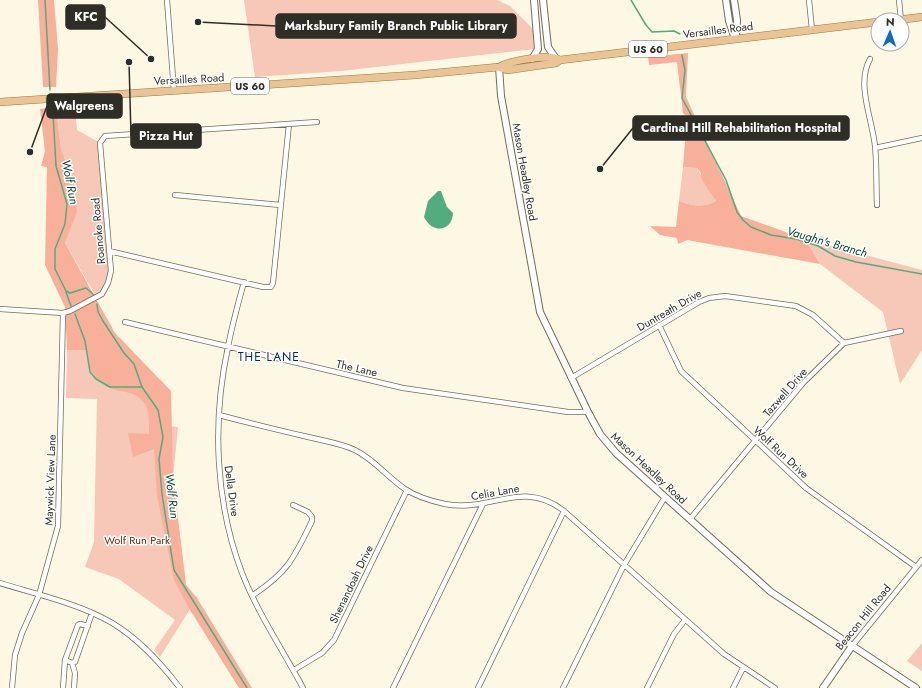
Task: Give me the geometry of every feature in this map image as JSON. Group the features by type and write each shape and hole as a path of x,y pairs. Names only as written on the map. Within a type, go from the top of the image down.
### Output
{"main road":[{"path":"532,59 538,49 534,0"},
{"path":"543,0 548,47 557,58"},
{"path":"726,0 728,21 736,39"},
{"path":"734,0 736,39"},
{"path":"910,19 922,17"},
{"name":"Versailles Road","path":"499,67 507,62 532,59 557,58 736,39 870,23"},
{"name":"Versailles Road","path":"0,102 414,75 499,67 507,70 556,63 557,58"},
{"name":"Mason Headley Road","path":"499,67 501,96 536,300 547,331 588,412 609,446 771,592 916,688"},
{"name":"Beacon Hill Road","path":"823,688 852,646"}],"street":[{"path":"167,0 174,90"},
{"path":"809,0 812,30"},
{"path":"899,0 900,12"},
{"path":"870,59 865,70 864,84 875,148 877,205"},
{"path":"109,251 263,287 272,286 289,124 317,122"},
{"name":"Roanoke Road","path":"0,309 63,313 86,304 102,294 106,288 111,271 100,143 103,137 289,124"},
{"path":"875,148 922,138"},
{"path":"175,195 280,205"},
{"name":"Della Drive","path":"244,282 228,347 219,416 219,468 226,516 242,574 303,688"},
{"name":"Duntreath Drive","path":"571,378 659,325 709,298 717,296 734,296 792,305 807,311 844,343"},
{"name":"Maywick View Lane","path":"12,688 15,655 22,633 39,595 58,526 63,313"},
{"name":"The Lane","path":"125,322 403,388 568,412 588,412"},
{"name":"Wolf Run Drive","path":"659,325 681,371 806,488 916,567"},
{"path":"844,343 901,331"},
{"name":"Tazwell Drive","path":"690,520 803,383 844,343"},
{"name":"Celia Lane","path":"219,416 347,447 370,459 406,490 430,501 451,505 483,504 504,498 525,496 543,498 556,504 724,654 775,688"},
{"name":"Shenandoah Drive","path":"294,670 322,653 334,640 406,490"},
{"path":"563,688 624,565 664,497"},
{"path":"393,688 483,504"},
{"path":"253,595 272,583 286,568 312,521 312,517 308,512 293,505"},
{"path":"478,688 564,511"},
{"name":"Beacon Hill Road","path":"852,646 922,560"},
{"path":"0,583 92,613 111,622 135,640 180,688"},
{"path":"72,663 75,662 92,613"},
{"path":"647,688 674,634 685,620"},
{"path":"63,688 65,660 78,625 88,626"},
{"path":"65,660 72,663"},
{"path":"72,663 75,674 74,688"},
{"path":"733,688 743,668"}],"green space":[{"path":"244,0 497,0 510,6 533,29 535,49 341,71 255,77"},
{"path":"75,106 77,130 100,143 111,266 106,288 97,298 65,243 76,212 73,180 61,149 56,107"},
{"path":"683,167 697,168 716,201 707,205 698,206 679,201"},
{"path":"805,239 922,270 922,350 900,384 883,312 820,264"},
{"name":"Wolf Run Park","path":"67,350 86,350 87,358 131,387 167,426 178,427 173,478 186,585 197,598 160,657 154,650 175,620 119,579 85,567 94,542 97,399 66,398"},
{"path":"922,643 922,671 907,661"}],"shaded area":[{"path":"38,0 54,0 58,49 56,87 43,87"},
{"path":"688,53 686,97 741,216 805,239 820,264 687,240 678,244 677,238 660,235 650,226 676,227 679,201 698,206 707,205 716,201 701,178 701,173 697,168 683,167 687,117 683,113 677,62 649,65 648,57"},
{"path":"56,107 61,149 73,180 77,212 65,243 115,333 171,391 173,478 186,585 197,598 252,688 239,688 190,610 174,580 157,495 154,449 133,457 128,433 149,434 147,407 137,396 109,388 98,380 90,369 86,350 67,350 65,307 45,265 47,167 41,166 45,151 40,109"},
{"path":"438,191 441,191 447,207 453,213 449,224 441,228 432,226 424,217 428,201"}],"waterway":[{"name":"Wolf Run","path":"45,0 50,90"},
{"name":"Vaughn's Branch","path":"631,0 652,32 674,31 680,34"},
{"name":"Vaughn's Branch","path":"682,55 685,70 682,98 726,180 737,212 743,220 751,227 771,235 796,239 818,246 835,256 856,262 922,274"},
{"name":"Wolf Run","path":"53,113 56,166 67,204 65,224 55,249 55,269 66,291 70,293 86,288 94,295"},
{"path":"66,292 71,306"},
{"name":"Wolf Run","path":"97,304 98,312 103,321 124,353 134,364 142,387 158,410 163,437 159,459 162,494 174,570 247,688"},
{"path":"75,314 85,341 90,372 96,379 110,387 142,387"}],"place":[{"name":"Marksbury Family Branch Public Library","path":"198,22"},
{"name":"KFC","path":"151,59"},
{"name":"Pizza Hut","path":"129,62"},
{"name":"Walgreens","path":"30,152"},
{"name":"Cardinal Hill Rehabilitation Hospital","path":"600,169"}],"district":[{"name":"THE LANE","path":"269,357"}]}
